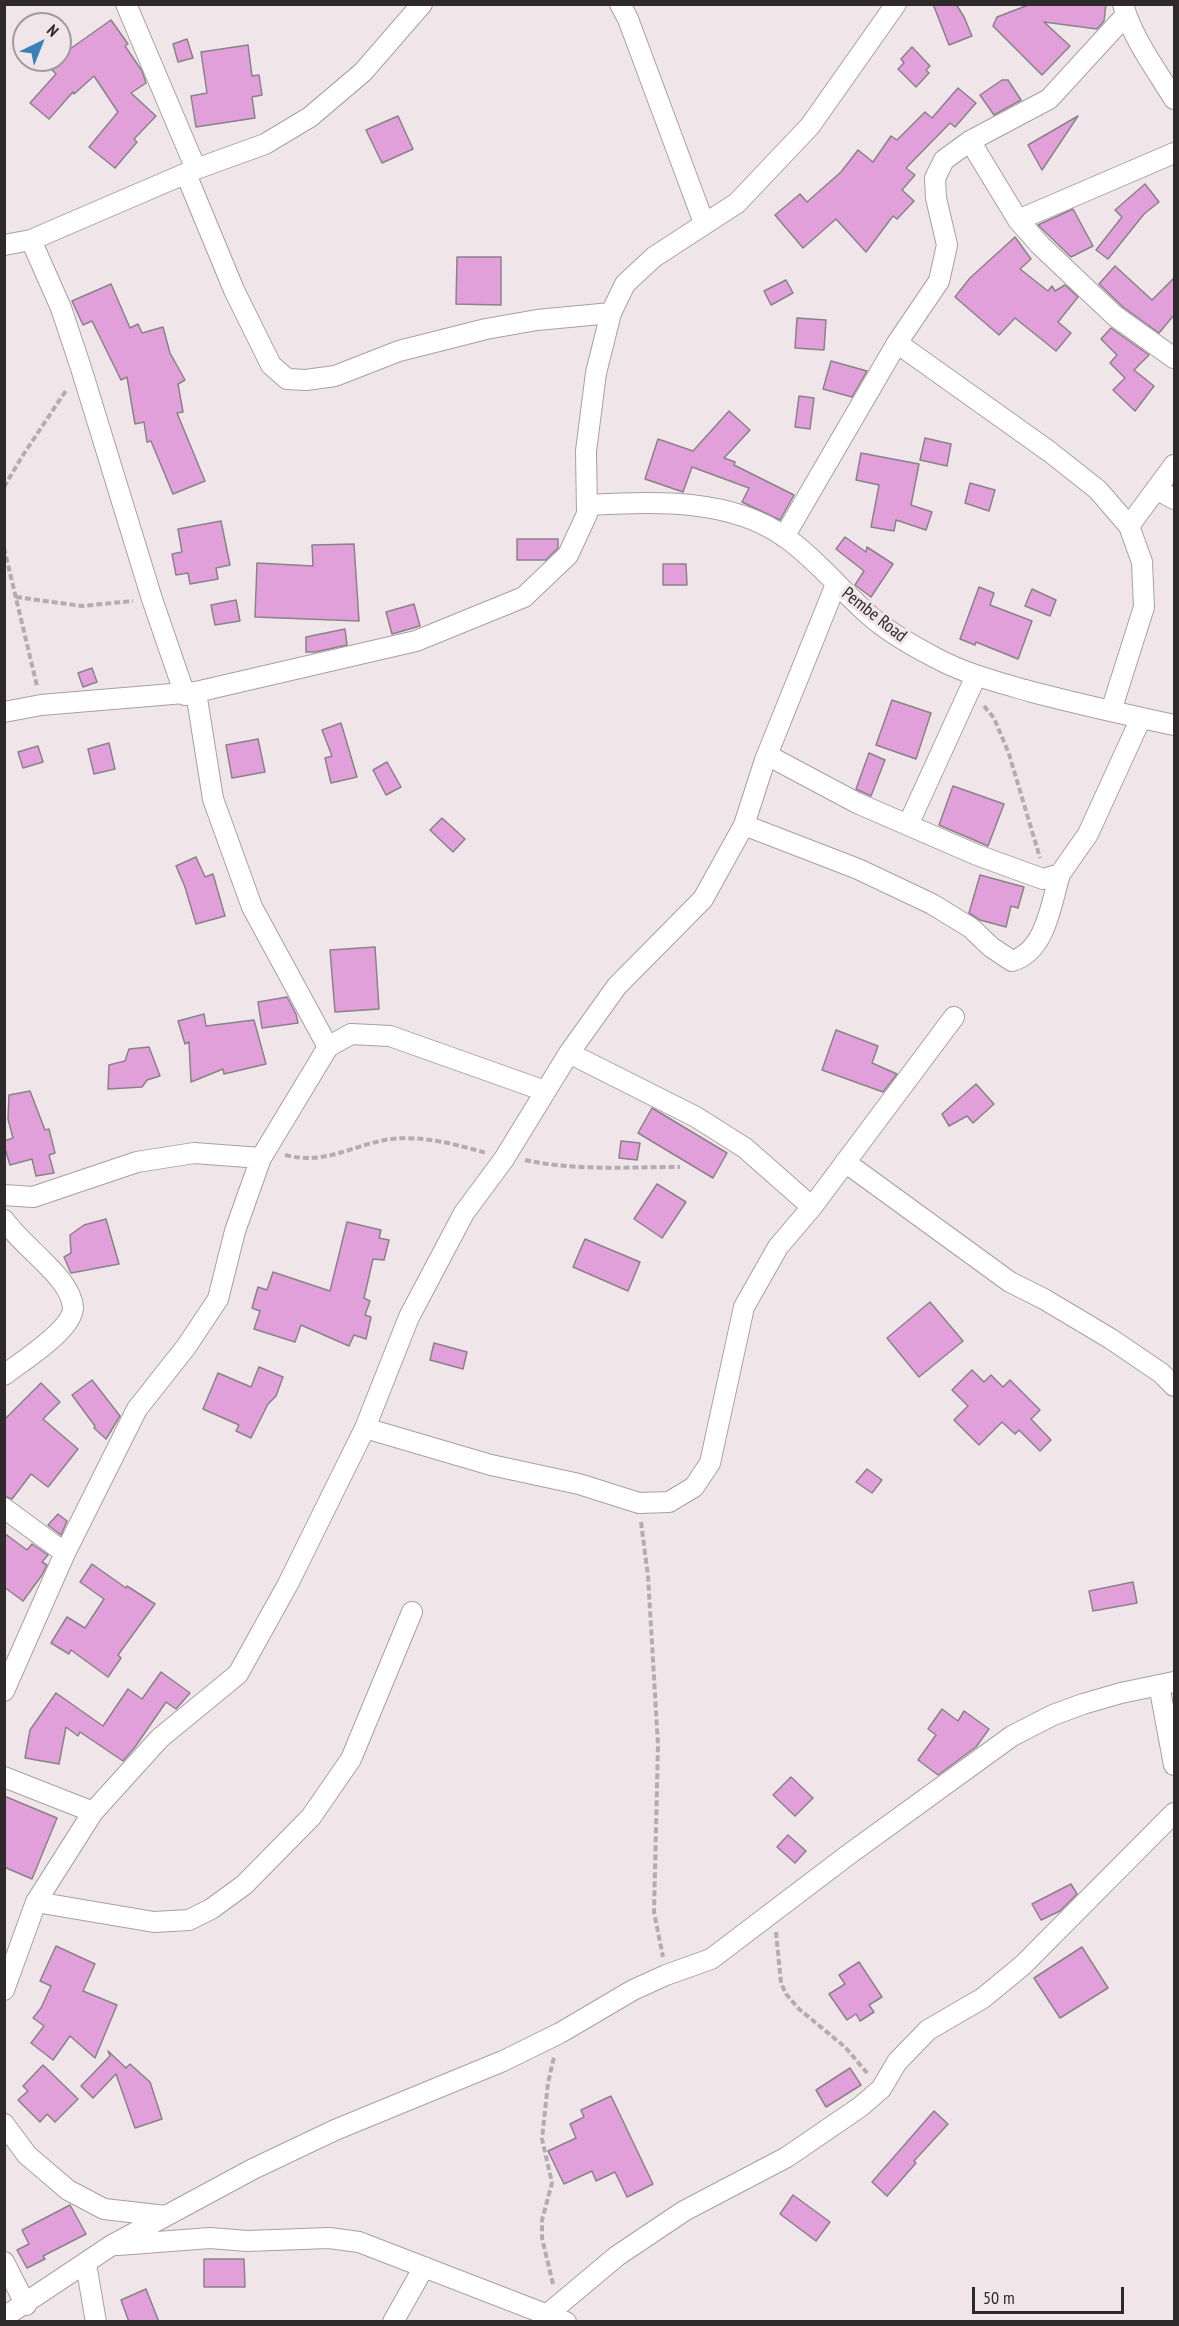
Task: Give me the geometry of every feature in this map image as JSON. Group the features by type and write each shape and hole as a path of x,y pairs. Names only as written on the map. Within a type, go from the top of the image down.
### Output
{"street":[{"path":"126,4 234,290 271,365 287,379 306,380 335,376 399,351 486,329 537,320 611,313"},
{"path":"4,245 31,240 191,172 266,144 310,117 363,72 422,4"},
{"path":"620,4 628,19 704,223"},
{"path":"4,712 41,705 191,694 416,641 524,597 568,555 587,514 586,451 596,373 611,313 625,284 654,257 737,203 810,126 896,4"},
{"path":"784,537 897,343 939,282 947,245 936,198 935,178 944,160 970,141 1049,99 1125,10 1153,66 1174,99"},
{"path":"970,141 1018,220 1041,246 1115,316 1174,358"},
{"path":"1018,220 1174,153"},
{"path":"31,240 61,308 152,599 191,694 213,799 252,907 328,1047"},
{"path":"897,343 1050,452 1098,490 1130,526 1142,562 1144,607 1111,711"},
{"path":"1130,526 1174,465"},
{"path":"1156,489 1174,499"},
{"name":"Pembe Road","path":"587,505 661,501 715,509 748,519 784,537 871,617 972,683 1174,725"},
{"path":"4,1990 36,1902 93,1812 160,1738 238,1674 288,1584 365,1428 409,1317 464,1213 506,1155 569,1053 616,986 704,899 744,825 767,755 836,584"},
{"path":"908,825 972,683"},
{"path":"744,825 858,869 932,904 971,928 991,947 1012,961 1022,958 1040,938 1052,877 1088,834 1141,718"},
{"path":"767,755 857,803 977,855 1052,877"},
{"path":"365,1428 491,1465 579,1484 639,1503 669,1502 694,1487 710,1463 744,1307 778,1247 812,1207 954,1017"},
{"path":"4,1691 65,1553 137,1409 186,1347 218,1299 234,1231 264,1154 328,1047 351,1034 390,1036 545,1091"},
{"path":"569,1053 696,1117 745,1148 812,1207"},
{"path":"4,1195 33,1197 137,1162 194,1153 264,1154"},
{"path":"845,1162 1010,1282 1044,1299 1111,1339 1161,1373 1174,1386"},
{"path":"4,1220 56,1273 68,1291 73,1309 69,1320 55,1336 4,1375"},
{"path":"4,1508 65,1553"},
{"path":"36,1902 154,1922 189,1920 211,1909 244,1885 311,1817 351,1759 412,1612"},
{"path":"4,2317 26,2305 112,2245 253,2169 324,2135 503,2061 560,2033 633,1990 711,1959 848,1855 1012,1736 1053,1715 1121,1693 1167,1684 1174,1765"},
{"path":"4,1777 93,1812"},
{"path":"112,2245 210,2238 247,2241 329,2238 359,2242 558,2313 627,2249 684,2211 787,2157 860,2107 881,2089 897,2061 928,2030 982,1998 1023,1965 1174,1813"},
{"path":"4,2124 27,2155 68,2190 104,2209 166,2216"},
{"path":"4,2262 26,2305"},
{"path":"86,2264 96,2322"},
{"path":"393,2322 424,2267"}],"path":[{"path":"4,487 81,368"},
{"path":"4,548 41,705"},
{"path":"16,597 82,606 152,599"},
{"path":"972,683 994,718 1009,754 1039,849 1052,877"},
{"path":"264,1154 303,1160 336,1154 386,1140 427,1140 543,1164 680,1167"},
{"path":"639,1503 648,1576 658,1745 654,1912 666,1975"},
{"path":"774,1913 781,1983 786,1994 799,2009 845,2047 881,2089"},
{"path":"558,2313 542,2238 542,2220 552,2183 542,2139 548,2083 560,2033"}],"building":[{"path":"933,4 956,4 972,36 949,45"},
{"path":"1031,4 1106,4 1104,21 1097,29 1044,22 1070,46 1042,75 993,26 997,17"},
{"path":"111,20 128,44 125,46 142,71 146,83 131,93 156,116 134,139 137,142 115,168 89,147 118,112 94,76 74,94 73,92 49,119 30,103 56,74 54,72 72,72 72,48"},
{"path":"187,39 193,58 178,62 173,44"},
{"path":"248,45 252,76 259,75 262,95 252,97 255,118 196,127 191,96 207,93 201,52"},
{"path":"912,47 930,66 926,70 929,73 916,87 898,69 904,63 901,59"},
{"path":"1002,80 1008,80 1021,100 994,115 980,95"},
{"path":"958,88 976,103 955,127 950,123 906,168 915,175 902,190 914,201 897,219 893,216 866,252 836,219 803,248 775,215 800,194 807,202 841,172 858,150 873,162 891,136 897,140 925,112 932,118"},
{"path":"398,116 413,149 382,163 366,130"},
{"path":"1078,116 1042,170 1028,145"},
{"path":"1145,184 1159,202 1144,214 1108,259 1096,250 1122,217 1115,210"},
{"path":"1073,209 1093,246 1071,257 1038,225"},
{"path":"1015,237 1031,259 1020,269 1048,291 1052,286 1055,291 1065,285 1078,297 1058,322 1071,333 1056,351 1015,318 999,335 955,297 970,278"},
{"path":"457,257 501,257 501,305 456,304"},
{"path":"1115,266 1152,300 1174,278 1174,315 1159,333 1123,307 1099,284"},
{"path":"786,280 793,293 771,305 764,291"},
{"path":"111,284 130,328 138,324 142,333 163,327 170,353 185,380 178,384 183,412 177,413 205,481 173,494 151,441 147,442 144,422 135,424 127,377 121,380 92,321 83,325 72,301"},
{"path":"797,318 826,320 824,350 795,348"},
{"path":"1111,328 1149,355 1134,370 1154,386 1135,411 1113,390 1125,378 1110,363 1117,355 1101,339"},
{"path":"831,361 867,371 852,397 823,389"},
{"path":"799,396 814,398 810,429 795,427"},
{"path":"729,411 750,430 724,458 794,495 780,520 742,502 749,488 692,467 683,492 645,479 658,439 693,451"},
{"path":"925,438 951,444 947,466 920,460"},
{"path":"861,453 919,464 911,505 932,512 926,530 896,520 894,531 871,527 879,485 856,480"},
{"path":"970,483 995,490 989,511 965,503"},
{"path":"221,521 230,565 216,568 218,579 190,584 188,573 176,575 172,554 182,552 178,529"},
{"path":"845,537 866,552 867,547 893,564 871,597 855,585 864,571 836,549"},
{"path":"517,539 558,539 558,548 546,560 517,560"},
{"path":"354,544 359,621 255,617 257,563 313,566 312,545"},
{"path":"663,564 686,564 687,585 663,585"},
{"path":"979,587 994,593 990,605 1032,621 1018,659 976,642 975,645 960,639"},
{"path":"1032,589 1056,600 1050,616 1025,606"},
{"path":"236,600 240,621 215,625 211,605"},
{"path":"414,604 420,626 392,634 386,612"},
{"path":"345,629 347,645 306,652 306,637"},
{"path":"92,668 97,682 83,687 78,673"},
{"path":"892,700 931,713 916,759 876,745"},
{"path":"341,723 357,777 331,783 325,758 332,756 322,730"},
{"path":"258,739 265,772 232,778 226,745"},
{"path":"109,743 115,769 94,774 88,749"},
{"path":"38,746 43,762 23,768 18,752"},
{"path":"869,753 885,760 871,796 856,789"},
{"path":"387,762 401,787 386,795 373,770"},
{"path":"953,786 1004,804 988,846 939,825"},
{"path":"442,818 465,839 453,852 430,830"},
{"path":"196,857 205,877 213,874 225,916 196,924 176,866"},
{"path":"980,875 1024,887 1018,908 1011,906 1006,927 980,920 969,913"},
{"path":"375,947 379,1009 335,1012 330,950"},
{"path":"287,997 298,1023 262,1028 258,1002"},
{"path":"204,1014 206,1026 254,1020 266,1064 224,1074 223,1069 191,1082 189,1042 185,1044 178,1021"},
{"path":"836,1030 878,1046 872,1063 897,1074 883,1092 822,1070"},
{"path":"149,1047 160,1076 147,1080 142,1087 108,1089 109,1065 125,1061 129,1049"},
{"path":"976,1084 994,1104 973,1123 967,1116 949,1126 942,1114"},
{"path":"30,1091 45,1130 49,1129 55,1153 49,1155 54,1173 36,1176 32,1159 10,1165 4,1145 4,1141 13,1138 8,1119 9,1095"},
{"path":"652,1108 727,1153 713,1178 638,1133"},
{"path":"621,1141 640,1143 637,1160 619,1158"},
{"path":"657,1184 686,1202 662,1238 634,1219"},
{"path":"106,1219 119,1264 71,1273 64,1257 71,1253 70,1235 84,1225"},
{"path":"347,1222 381,1230 379,1238 389,1240 384,1260 373,1259 364,1298 370,1301 365,1315 371,1317 366,1339 354,1335 349,1346 301,1325 295,1342 254,1329 260,1311 252,1308 258,1287 267,1290 273,1272 330,1291"},
{"path":"585,1239 640,1262 628,1291 573,1267"},
{"path":"930,1302 963,1341 919,1377 887,1338"},
{"path":"434,1343 467,1352 463,1369 430,1360"},
{"path":"259,1367 283,1377 276,1396 268,1404 251,1438 236,1431 239,1425 203,1409 218,1373 251,1387"},
{"path":"972,1370 984,1382 991,1375 1003,1387 1010,1380 1040,1410 1031,1419 1051,1440 1040,1451 1019,1430 1015,1434 1002,1422 979,1445 954,1420 968,1406 952,1390"},
{"path":"92,1380 120,1416 106,1439 94,1428 95,1426 72,1395"},
{"path":"41,1383 60,1402 43,1419 78,1449 48,1487 31,1474 12,1499 4,1496 4,1420"},
{"path":"867,1469 882,1480 872,1493 856,1482"},
{"path":"58,1514 67,1521 61,1535 48,1525"},
{"path":"4,1533 27,1550 32,1544 48,1555 42,1562 47,1565 42,1575 23,1601 4,1587"},
{"path":"92,1564 126,1588 127,1586 155,1604 118,1655 121,1658 108,1677 71,1650 69,1654 51,1643 67,1617 85,1628 104,1599 80,1582"},
{"path":"1133,1582 1137,1603 1093,1611 1089,1591"},
{"path":"161,1672 190,1693 176,1709 166,1702 123,1761 80,1732 78,1736 66,1727 59,1764 25,1758 30,1730 56,1693 103,1726 128,1689 142,1699"},
{"path":"942,1709 958,1721 964,1711 989,1729 976,1747 938,1775 918,1760 936,1735 928,1729"},
{"path":"791,1777 813,1798 795,1816 773,1795"},
{"path":"4,1796 57,1818 32,1879 4,1867"},
{"path":"788,1835 806,1851 795,1863 777,1847"},
{"path":"1071,1884 1077,1894 1060,1911 1041,1920 1032,1904"},
{"path":"56,1946 95,1964 83,1991 117,2005 95,2058 70,2036 53,2060 31,2043 44,2026 33,2018 41,2008 51,1986 40,1981"},
{"path":"1082,1947 1108,1988 1060,2018 1034,1978"},
{"path":"859,1962 882,1997 869,2005 874,2012 860,2021 856,2014 847,2020 829,1994 845,1984 839,1975"},
{"path":"108,2051 126,2068 130,2064 150,2082 162,2119 135,2128 116,2074 93,2098 81,2086 110,2056"},
{"path":"43,2065 78,2099 55,2122 47,2114 40,2122 18,2100 28,2091 23,2086"},
{"path":"850,2068 861,2085 826,2107 816,2090"},
{"path":"611,2096 653,2184 627,2197 615,2172 596,2181 592,2171 564,2184 548,2151 576,2138 570,2124 584,2117 581,2110"},
{"path":"934,2111 948,2124 914,2161 916,2163 887,2196 872,2182"},
{"path":"793,2195 830,2222 816,2241 780,2214"},
{"path":"70,2205 86,2234 43,2256 45,2259 27,2268 17,2250 29,2244 22,2230"},
{"path":"204,2259 244,2259 245,2287 204,2287"},
{"path":"146,2289 159,2322 129,2322 121,2300"}]}
